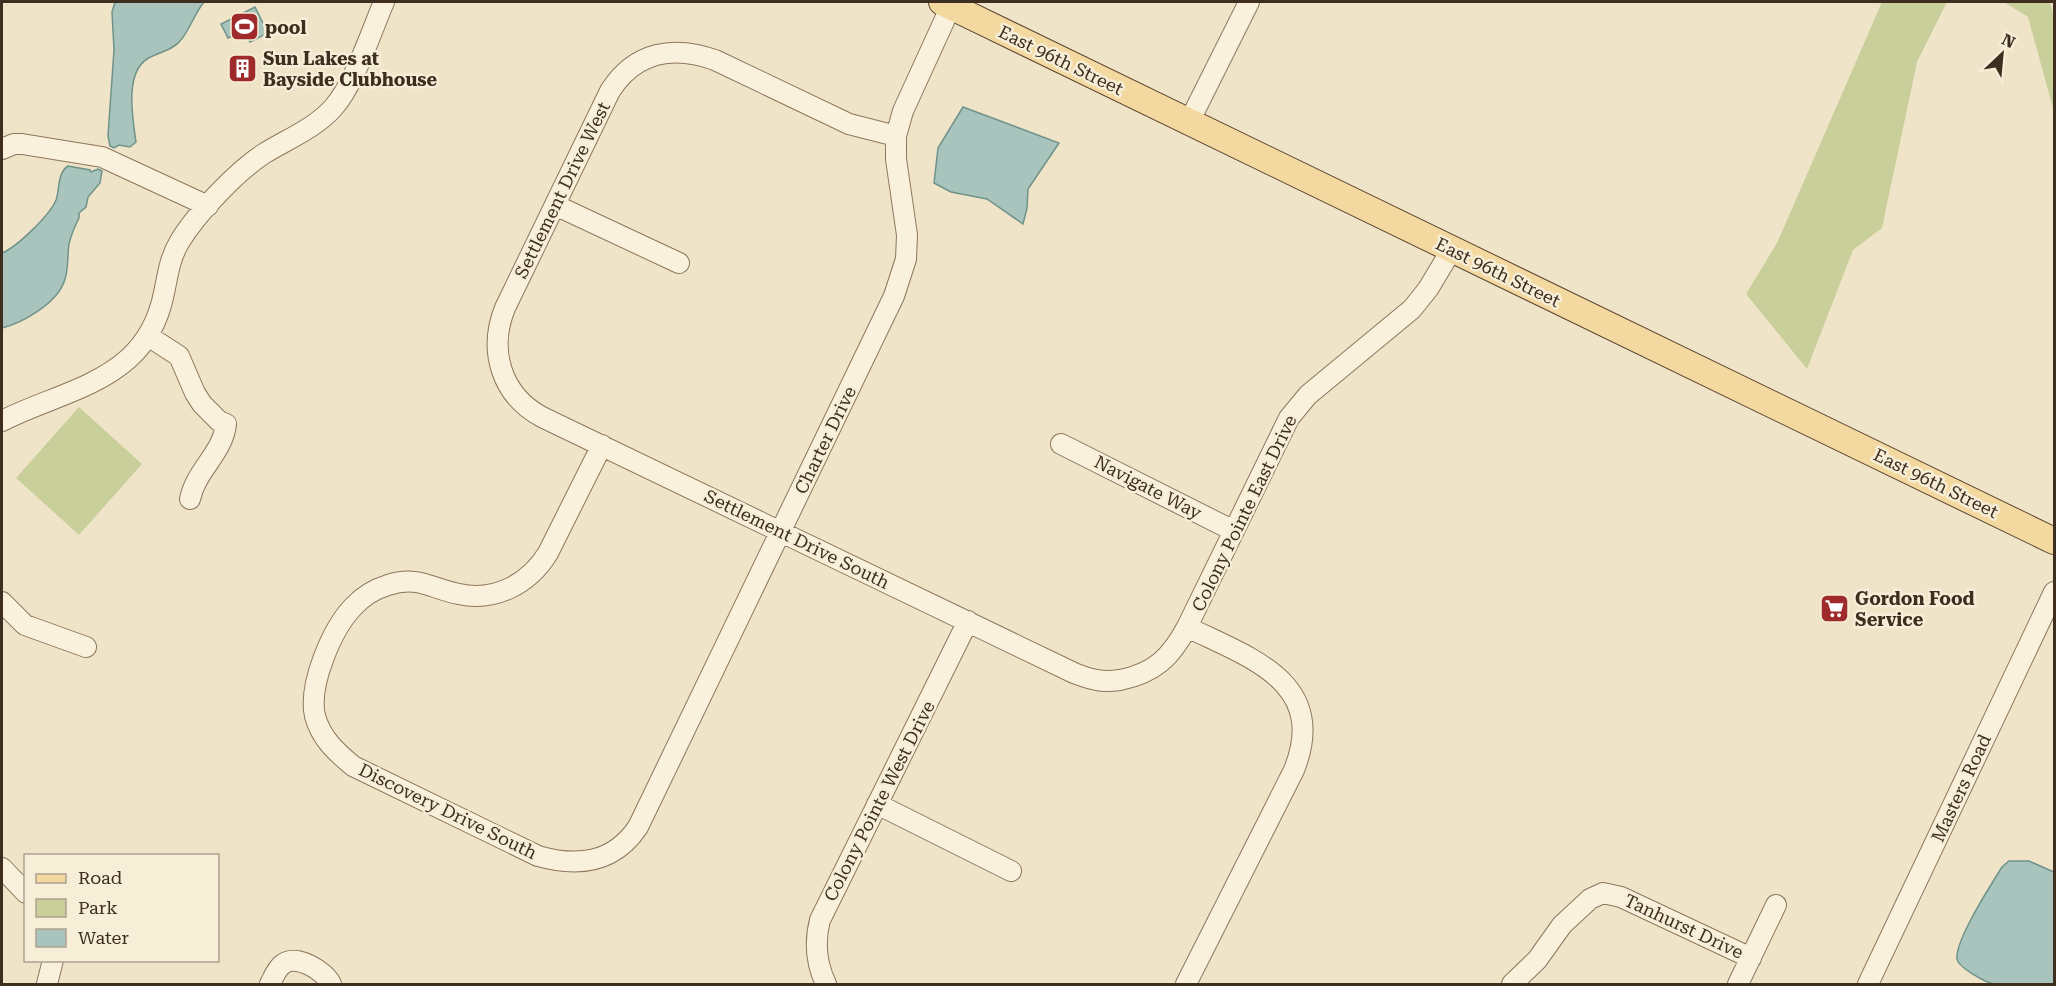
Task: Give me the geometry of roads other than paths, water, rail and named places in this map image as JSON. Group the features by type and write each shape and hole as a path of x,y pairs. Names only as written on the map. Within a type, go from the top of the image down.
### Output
{"main road":[{"name":"East 96th Street","path":"947,4 2055,541"}],"street":[{"path":"2,421 103,377 127,360 148,336 160,309 174,251 187,230 240,171 317,122 334,107 349,83 384,2"},
{"path":"1189,122 1249,2"},
{"name":"Charter Drive","path":"614,850 631,836 643,818 903,274 908,235 896,159 896,136 903,111 947,4"},
{"name":"Settlement Drive West","path":"498,362 497,337 502,314 613,86 639,62 671,52 696,53 849,124 896,136"},
{"path":"2,149 14,144 22,144 91,153 114,161 208,206"},
{"path":"555,205 679,263"},
{"name":"Colony Pointe East Drive","path":"1122,679 1148,672 1162,662 1178,644 1289,418 1297,407 1311,392 1412,309 1428,289 1452,249"},
{"path":"148,336 179,356 202,404 219,421 226,424 222,442 200,474 190,499"},
{"name":"Settlement Drive South","path":"498,362 506,383 525,406 542,417 1074,673 1098,681 1122,679"},
{"name":"Navigate Way","path":"1061,444 1234,531"},
{"name":"Discovery Drive South","path":"602,445 548,554 533,572 513,587 506,591 482,596 458,594 427,583 399,583 387,585 369,594 353,606 339,627 319,669 315,682 314,709 325,739 352,766 538,856 558,861 580,862 591,861 614,850"},
{"name":"Masters Road","path":"1868,984 2055,592"},
{"path":"2,602 25,625 86,647"},
{"name":"Colony Pointe West Drive","path":"826,984 817,961 816,945 820,920 968,621"},
{"name":"Colony Pointe East Drive","path":"1186,984 1294,770 1300,753 1303,730 1296,700 1275,674 1259,663 1187,627"},
{"path":"877,804 1011,872"},
{"path":"13,871 24,890"},
{"name":"Tanhurst Drive","path":"1512,984 1537,960 1562,925 1590,899 1603,893 1622,897 1751,958"},
{"path":"1738,984 1776,905"},
{"path":"270,984 280,967 292,961 298,961 321,972 331,984"},
{"path":"47,984 52,962"}],"water":[{"path":"115,2 204,2 187,32 177,44 147,59 140,66 135,75 132,98 136,142 130,147 119,145 114,148 110,146 108,136 114,50 112,12"},
{"name":"pool","path":"255,7 268,33 250,42 244,31 228,38 221,24"},
{"path":"963,107 1059,143 1028,189 1023,224 987,199 951,192 934,183 938,148"},
{"path":"68,166 91,172 98,169 102,171 100,183 88,197 86,207 79,213 69,244 64,282 54,298 38,311 19,322 2,328 2,253 24,238 47,214 56,200 62,173"},
{"path":"2009,861 2029,861 2054,872 2054,984 1994,984 1973,974 1957,959 1962,939 1975,913 2002,867"}],"place":[{"name":"pool","path":"244,27"},
{"name":"Sun Lakes at Bayside Clubhouse","path":"242,68"},
{"name":"Gordon Food Service","path":"1834,608"}]}
